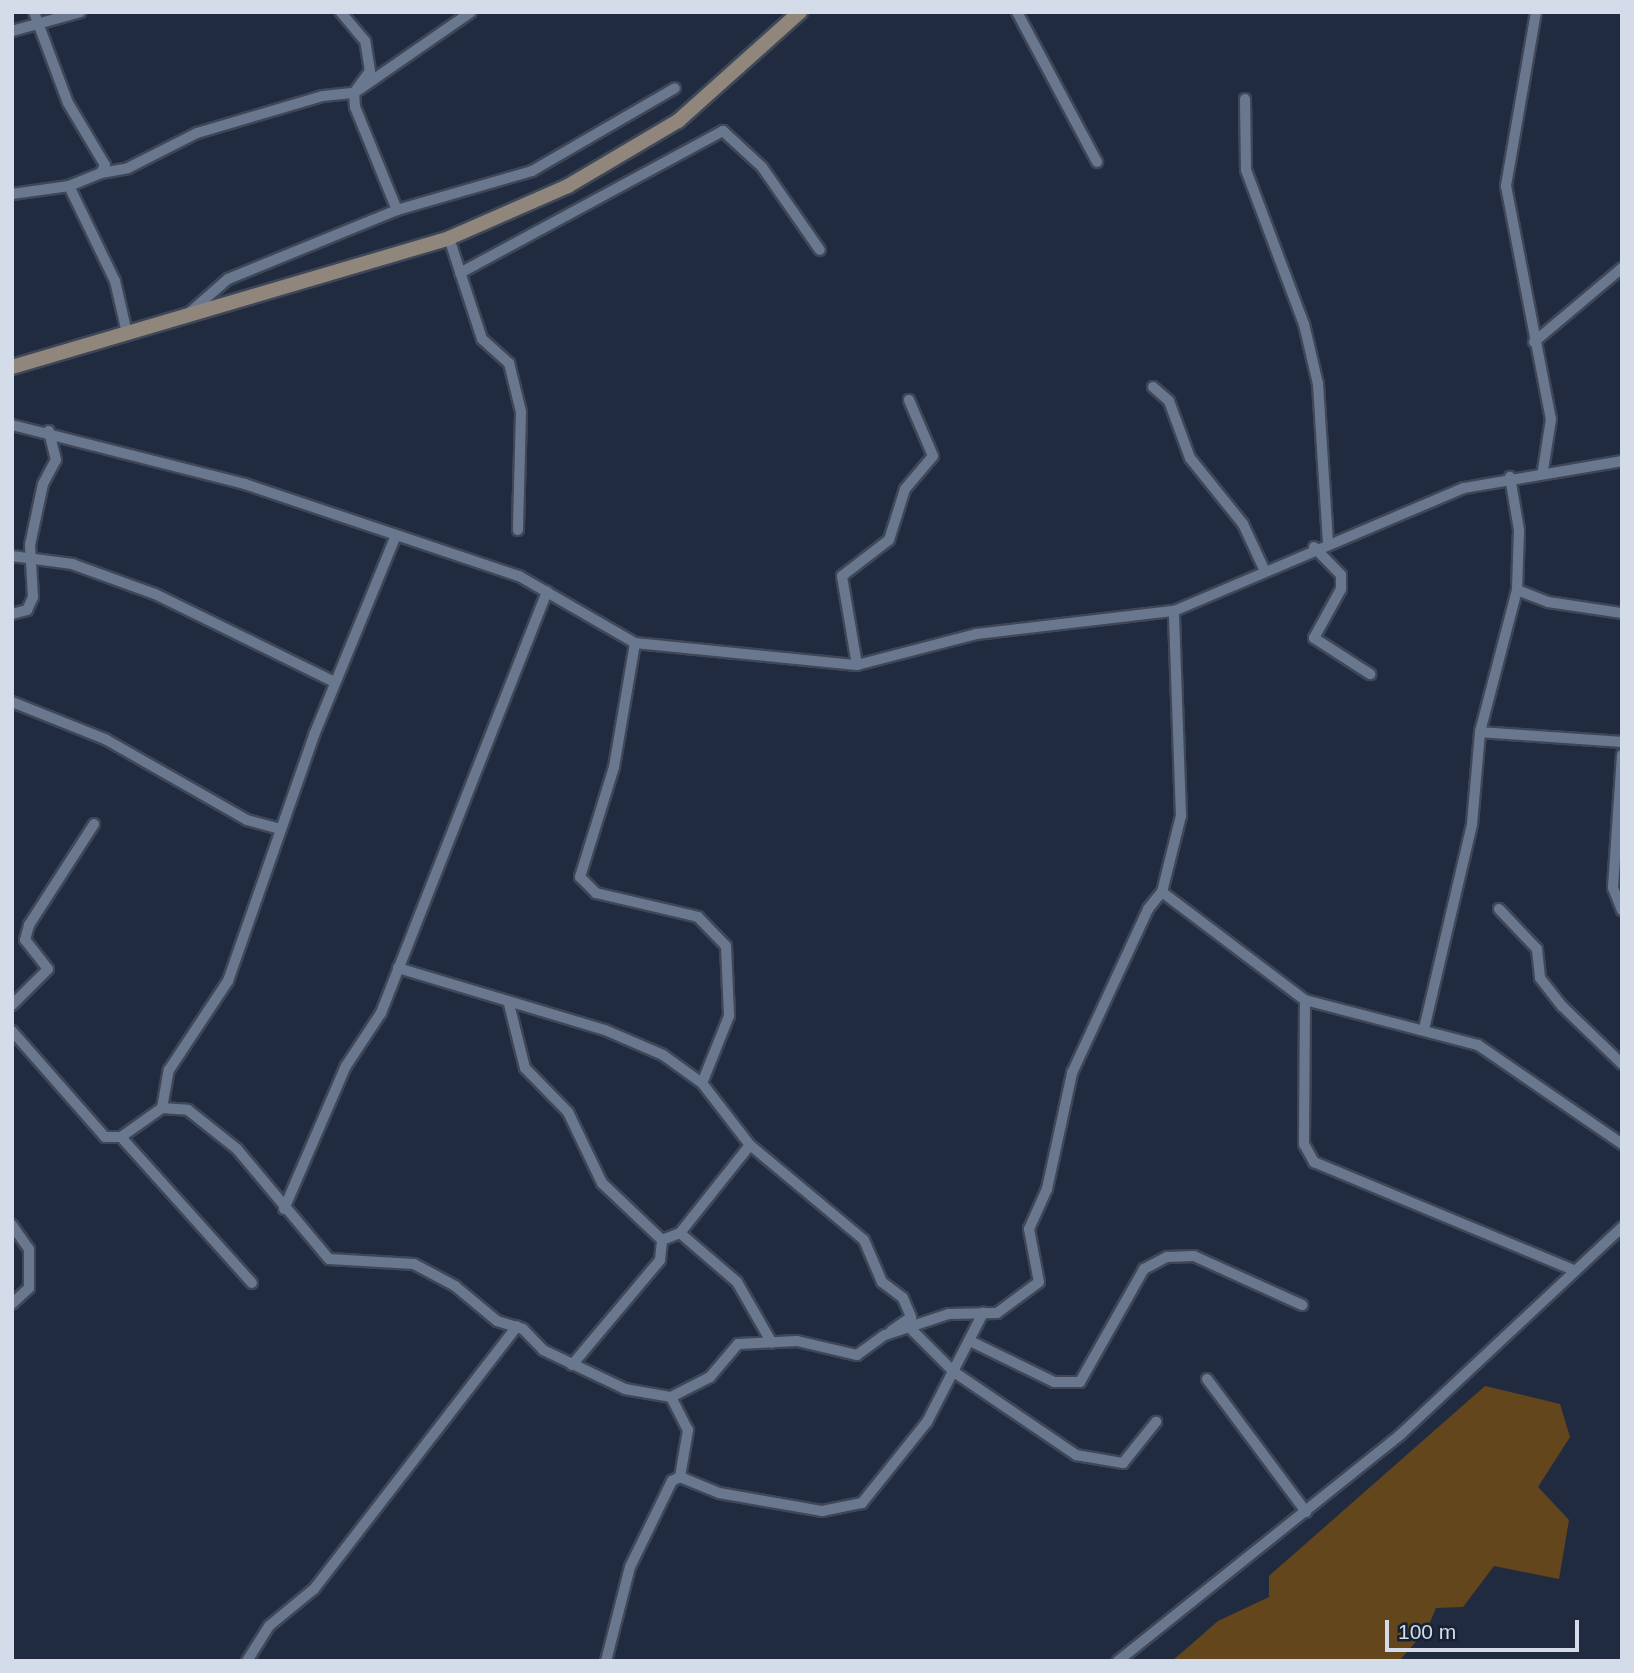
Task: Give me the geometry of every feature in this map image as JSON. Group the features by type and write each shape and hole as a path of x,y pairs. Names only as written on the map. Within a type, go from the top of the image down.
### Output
{"main road":[{"path":"12,367 449,239 625,156 733,77 800,12"}],"street":[{"path":"12,31 35,18 80,12"},
{"path":"341,12 365,41 370,71 354,93"},
{"path":"12,194 69,186 101,173 128,168 197,133 323,96 354,93 471,12"},
{"path":"1017,12 1097,162"},
{"path":"1536,12 1506,186 1550,419 1543,470"},
{"path":"35,18 68,103 105,165 101,173"},
{"path":"188,314 228,279 397,210 532,171 676,88"},
{"path":"354,93 397,210"},
{"path":"1245,99 1245,170 1304,324 1318,384 1328,541"},
{"path":"460,274 723,131 762,167 820,250"},
{"path":"69,186 115,281 127,333"},
{"path":"449,239 482,340 509,363 521,412 518,530"},
{"path":"1534,342 1622,268"},
{"path":"1153,387 1170,401 1190,458 1243,524 1264,569"},
{"path":"857,665 842,576 889,540 905,489 933,456 909,400"},
{"path":"12,425 49,431 245,484 519,576 635,643 857,665 977,634 1174,611 1328,541 1465,488 1543,470 1622,461"},
{"path":"12,614 27,610 33,597 31,555 43,484 56,460 49,431"},
{"path":"1424,1029 1472,824 1480,732 1517,590 1519,530 1510,477"},
{"path":"163,1108 169,1070 228,981 280,829 335,682 396,535"},
{"path":"1314,547 1341,575 1342,589 1314,638 1370,674"},
{"path":"12,556 31,555 155,594 335,682"},
{"path":"1517,590 1548,602 1622,613"},
{"path":"284,1209 346,1066 381,1013 547,592"},
{"path":"885,1335 912,1330 949,1314 1005,1309 1039,1282 1029,1229 1047,1189 1072,1073 1148,909 1163,892 1181,816 1174,611"},
{"path":"635,643 614,767 580,877 596,894 698,917 726,946 729,1016 702,1083"},
{"path":"12,702 105,739 247,820 280,829"},
{"path":"1480,732 1622,742"},
{"path":"1622,755 1613,888 1622,910"},
{"path":"12,1005 48,969 25,940 29,925 94,824"},
{"path":"1163,892 1305,1000 1478,1045 1622,1144"},
{"path":"1499,909 1537,949 1540,978 1562,1006 1622,1064"},
{"path":"12,1031 105,1137 121,1137 163,1108 188,1110 225,1137 329,1259 414,1264 454,1286 497,1321 517,1326 572,1365 625,1389 671,1397 710,1377 738,1344 797,1340 848,1356 911,1317 903,1298 882,1282 864,1240 750,1145 702,1083 663,1055 605,1030 509,1004 398,968"},
{"path":"1305,1000 1304,1144 1314,1162 1573,1270"},
{"path":"509,1004 526,1068 569,1112 602,1183 662,1240"},
{"path":"121,1137 252,1283"},
{"path":"662,1240 680,1233 750,1145"},
{"path":"12,1225 29,1249 29,1288 12,1304"},
{"path":"1118,1661 1400,1435 1573,1270 1622,1227"},
{"path":"680,1233 737,1282 772,1343"},
{"path":"572,1365 660,1260 662,1240"},
{"path":"970,1340 1054,1382 1080,1382 1144,1269 1167,1257 1194,1256 1302,1305"},
{"path":"680,1477 719,1493 822,1511 862,1503 927,1422 983,1313"},
{"path":"247,1661 269,1626 314,1589 517,1326"},
{"path":"912,1330 954,1372 1076,1455 1100,1462 1123,1463 1156,1422"},
{"path":"1207,1379 1306,1512"},
{"path":"606,1661 645,1527 659,1499 680,1477 688,1430 671,1397"}],"shaded area":[{"path":"1485,1386 1560,1404 1570,1437 1538,1487 1569,1520 1559,1579 1494,1566 1463,1607 1436,1608 1427,1629 1399,1661 1172,1661 1218,1621 1269,1597 1269,1576"}]}
